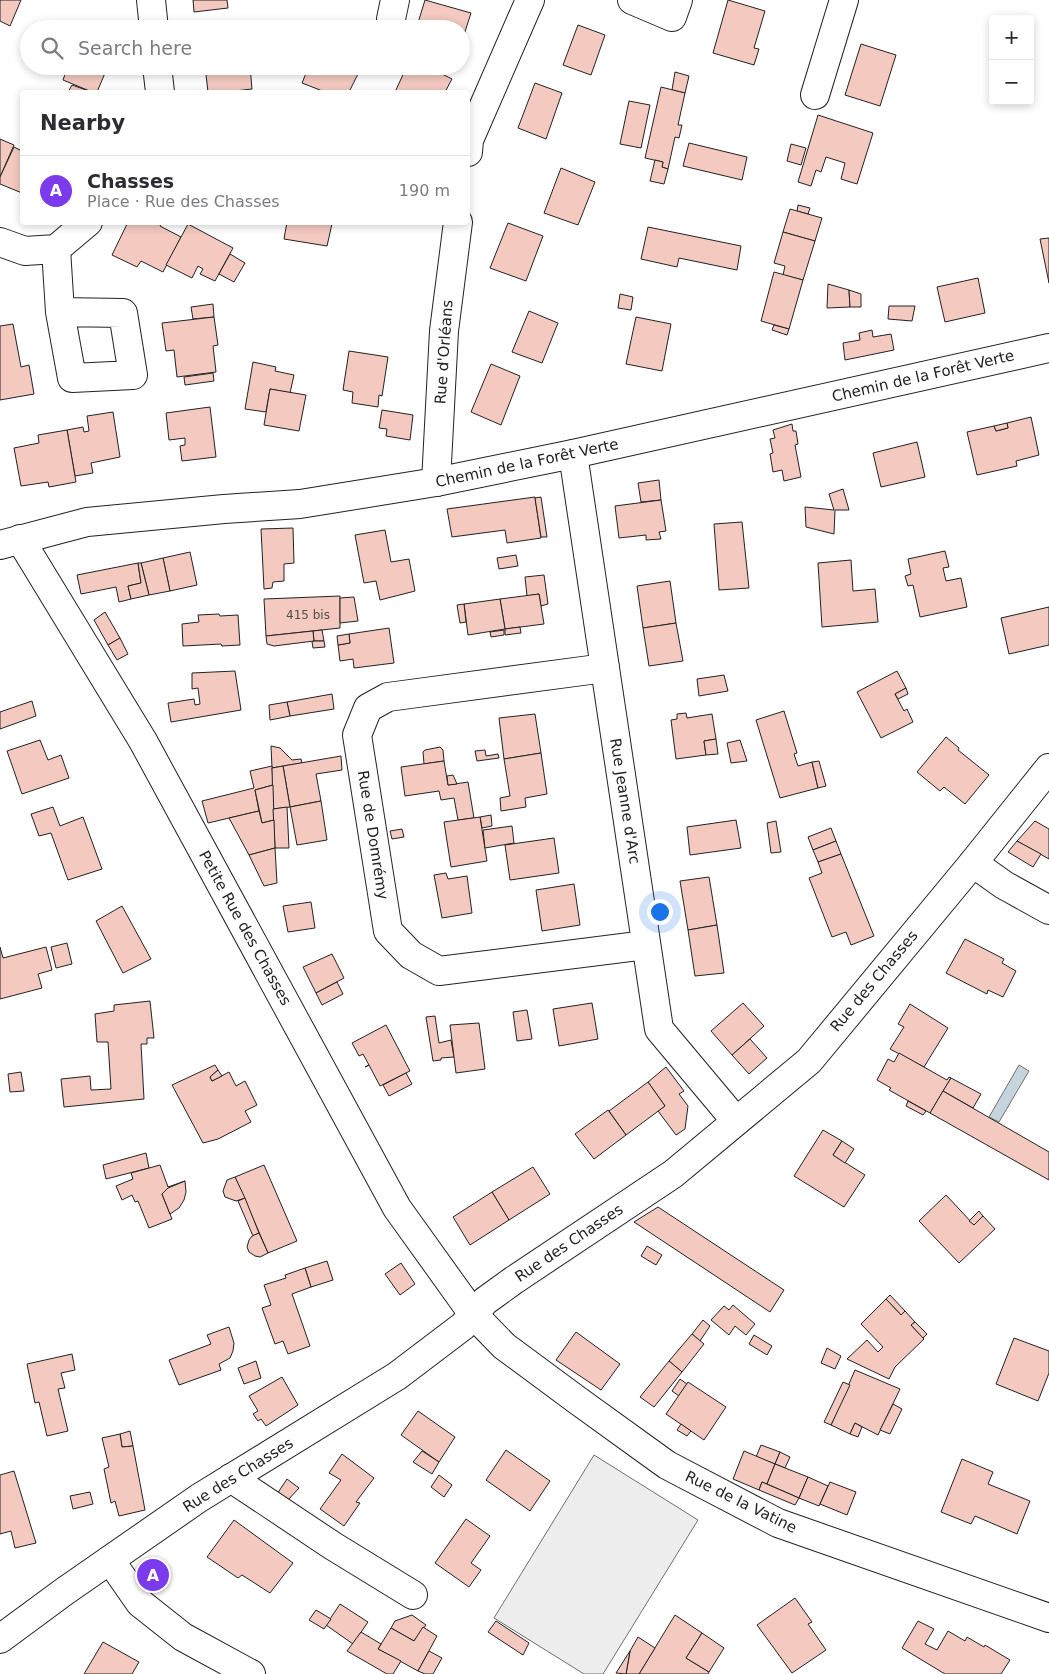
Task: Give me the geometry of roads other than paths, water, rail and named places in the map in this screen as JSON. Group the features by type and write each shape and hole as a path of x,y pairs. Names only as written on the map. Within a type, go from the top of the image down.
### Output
{"street":[{"path":"151,0 153,20"},
{"path":"470,138 530,0"},
{"path":"632,0 672,17 678,0"},
{"path":"815,95 844,0"},
{"path":"158,75 160,90"},
{"path":"0,242 25,251 56,249 84,225"},
{"name":"Rue d'Orléans","path":"436,482 444,330 458,225"},
{"path":"56,249 60,312"},
{"name":"Chemin de la Forêt Verte","path":"10,542 87,522 300,504 436,482 573,454 1049,348"},
{"name":"Rue Jeanne d'Arc","path":"573,454 659,1029 736,1121"},
{"name":"Petite Rue des Chasses","path":"10,542 143,741 397,1208 473,1314"},
{"name":"Rue de Domrémy","path":"605,668 388,697 368,708 357,735 388,932 411,955 439,971 646,944"},
{"name":"Rue des Chasses","path":"0,1639 65,1590 199,1498 397,1376 463,1326 485,1301 673,1174 809,1060 973,863 1049,768"},
{"path":"973,863 1004,885 1049,910"},
{"name":"Rue de la Vatine","path":"473,1314 504,1346 667,1466 778,1523 1049,1618"},
{"path":"231,1478 333,1546 413,1595"},
{"path":"110,1560 140,1603 183,1637 251,1674"}],"place":[{"name":"Chasses","path":"153,1575"}]}
